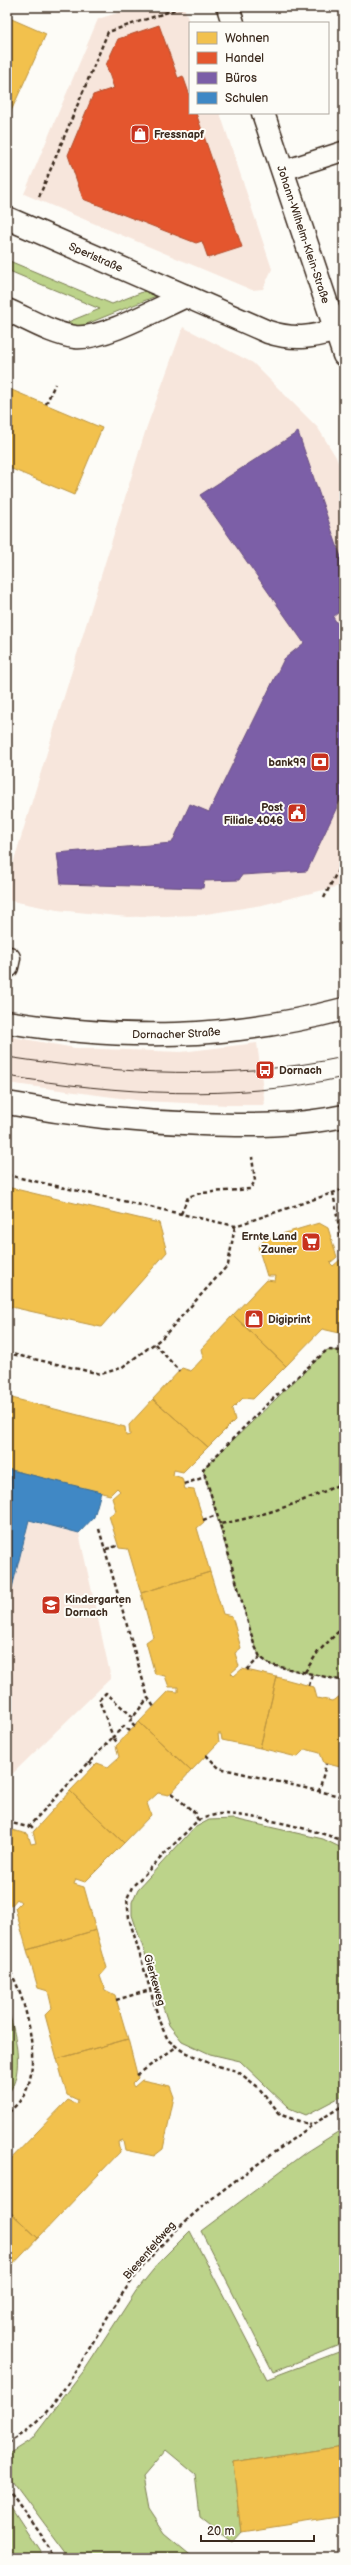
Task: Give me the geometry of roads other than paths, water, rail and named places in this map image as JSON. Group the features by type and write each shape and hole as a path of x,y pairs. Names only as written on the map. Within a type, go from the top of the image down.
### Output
{"street":[{"path":"228,7 233,22"},
{"name":"Johann-Wilhelm-Klein-Straße","path":"263,114 282,171 337,323 344,355"},
{"name":"Sperlstraße","path":"7,218 284,337 315,337 337,323"},
{"path":"7,310 66,335 89,336 108,330 186,296"},
{"name":"Dornacher Straße","path":"7,1022 83,1031 175,1035 262,1028 344,1009"},
{"path":"7,1103 70,1114 142,1122 258,1126 344,1116"}],"lane":[{"path":"282,171 344,151"}],"tram line":[{"path":"7,1057 91,1068 176,1072 260,1070 302,1065 344,1057"},
{"path":"7,1076 91,1087 176,1093 260,1090 302,1085 344,1077"}],"place":[{"name":"Fressnapf","path":"140,134"},
{"name":"bank99","path":"320,762"},
{"name":"Post Filiale 4046","path":"297,813"},
{"name":"Dornach","path":"265,1070"},
{"name":"Ernte Land Zauner","path":"311,1242"},
{"name":"Digiprint","path":"254,1319"},
{"name":"Kindergarten Dornach","path":"51,1605"}]}
